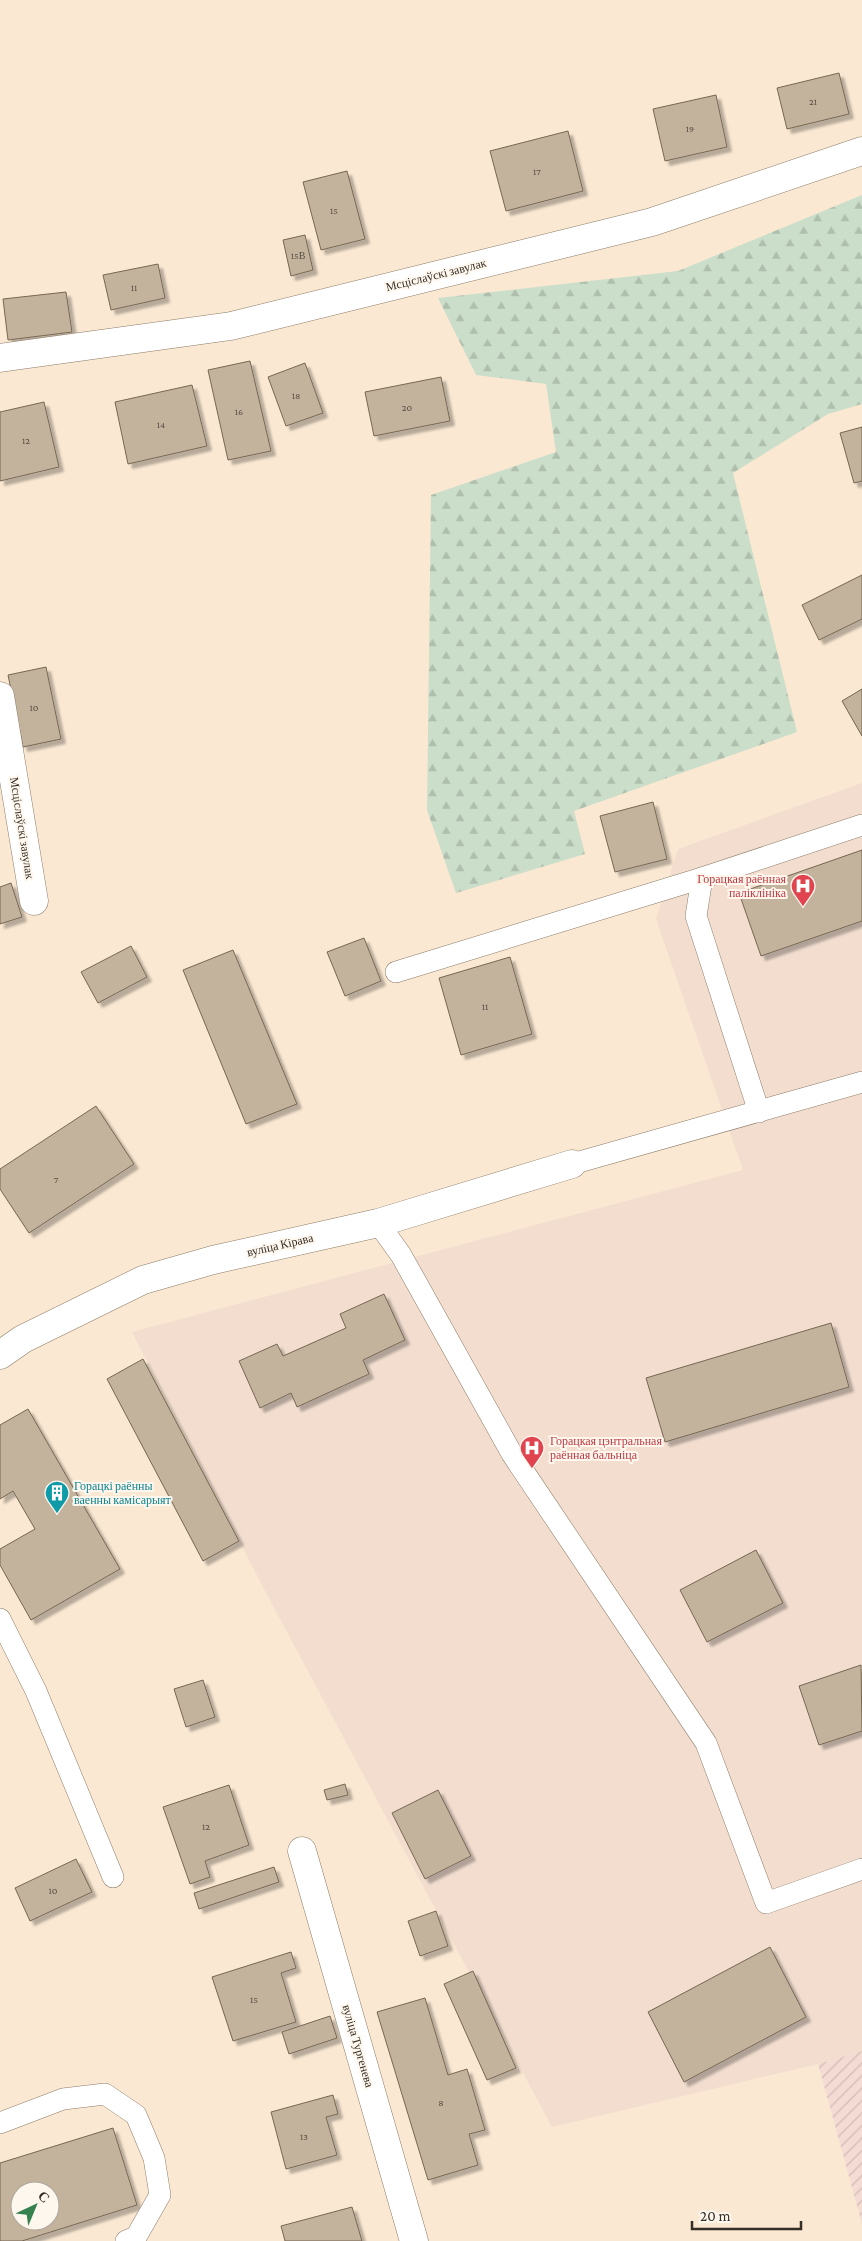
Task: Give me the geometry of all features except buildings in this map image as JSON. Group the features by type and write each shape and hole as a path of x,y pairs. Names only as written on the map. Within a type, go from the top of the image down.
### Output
{"street":[{"name":"Мсціслаўскі завулак","path":"0,358 231,326 652,222 862,151"},
{"name":"Мсціслаўскі завулак","path":"0,696 34,901"},
{"name":"вуліца Кірава","path":"0,1356 23,1339 143,1280 213,1260 378,1223 572,1164"},
{"name":"вуліца Тургенева","path":"302,1851 414,2241"}],"lane":[{"path":"396,972 702,878 862,825"},
{"path":"702,878 696,916 760,1112"},
{"path":"572,1164 862,1082"},
{"path":"378,1223 401,1255 512,1454 706,1743 766,1903 862,1869"},
{"path":"0,1619 36,1690 114,1878"},
{"path":"0,2123 63,2099 105,2094 136,2115 154,2158 160,2195 133,2240"}],"shaded area":[{"name":"Горацкая цэнтральная раённая бальніца","path":"862,783 862,2051 818,2064 552,2127 264,1589 132,1332 743,1170 656,919 678,849"},
{"path":"862,2051 862,2224 818,2064"}],"green space":[{"path":"862,195 862,404 828,414 733,473 797,732 574,811 585,854 456,893 427,810 431,495 556,452 546,384 476,375 438,298 678,271"}],"place":[{"name":"Горацкая раённая паліклініка","path":"803,907"},
{"name":"Горацкая цэнтральная раённая бальніца","path":"532,1469"},
{"name":"Горацкі раённы ваенны камісарыят","path":"57,1514"}]}
